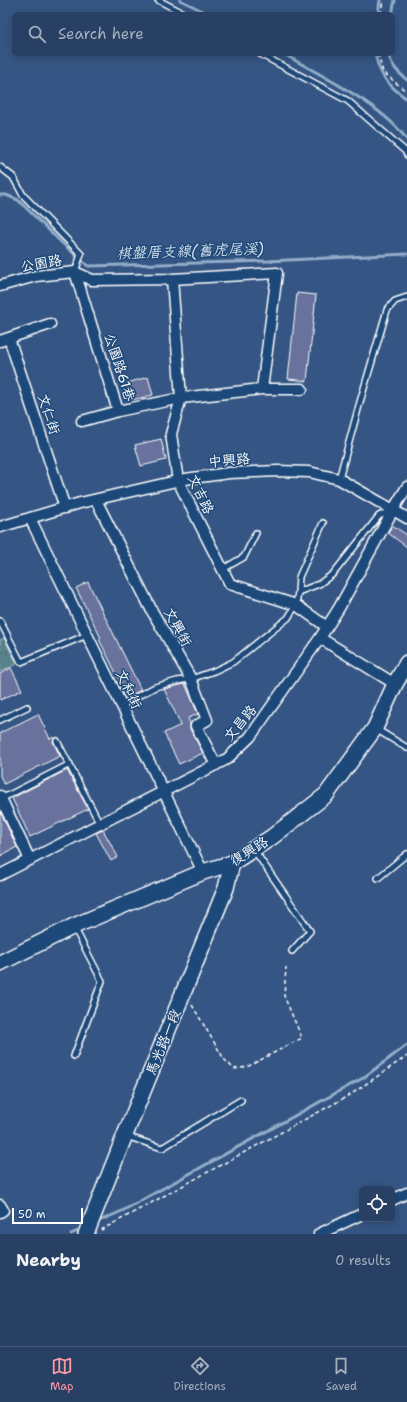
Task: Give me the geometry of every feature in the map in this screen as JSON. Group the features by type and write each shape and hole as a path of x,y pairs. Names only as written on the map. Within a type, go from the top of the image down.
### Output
{"main road":[{"name":"復興路","path":"0,963 74,926 203,872 232,864 254,850 326,795 375,728 407,663"},
{"name":"馬光路一段","path":"92,1229 125,1135 226,888 232,864"}],"street":[{"name":"公園路","path":"0,286 36,276 75,272 92,280 172,279 276,273 262,389"},
{"name":"公園路61巷","path":"75,272 118,411 181,398 262,389 302,390"},
{"name":"文吉路","path":"172,279 181,398 171,434 178,480 230,584 296,605 327,627"},
{"path":"5,339 50,324"},
{"name":"文仁街","path":"5,339 66,508"},
{"path":"82,421 118,411"},
{"name":"中興路","path":"0,527 96,500 178,480 229,473 278,470 309,472 339,479 407,518"},
{"name":"文昌路","path":"0,875 227,759 250,737 320,638 339,608 407,487"},
{"name":"文興街","path":"96,500 152,611 190,679 207,720 196,726 216,765"},
{"name":"文和街","path":"30,518 203,872"},
{"path":"320,638 396,684"},
{"path":"1,798 30,860"},
{"path":"395,1199 407,1193"},
{"path":"0,1205 2,1210 0,1212"},
{"path":"319,1234 359,1215"}],"lane":[{"path":"158,0 180,12"},
{"path":"264,56 348,101 405,151 407,155"},
{"path":"0,167 13,177 23,195 80,254 75,272"},
{"path":"339,479 360,402 388,310 395,301 407,297"},
{"path":"298,592 319,584 333,574 379,516 393,510"},
{"path":"121,705 155,687 190,679 214,671 233,662 288,618 296,605 299,577 323,523"},
{"path":"223,569 244,557 256,533"},
{"path":"0,621 21,662 87,635"},
{"path":"0,720 27,707"},
{"path":"375,728 407,748"},
{"path":"57,741 100,824"},
{"path":"1,798 70,764"},
{"path":"254,850 310,930 292,951"},
{"path":"378,878 407,854"},
{"path":"74,926 102,981 74,1056"},
{"path":"125,1135 162,1148 241,1100"}],"path":[{"path":"381,12 383,0"},
{"path":"379,56 383,72 407,92"},
{"path":"184,991 224,1059 234,1069 247,1067 302,1038 284,996 286,967"},
{"path":"92,1229 350,1096 407,1056"}],"green space":[{"path":"4,638 17,664 0,672 0,640"}],"building":[{"path":"297,293 316,295 307,381 288,379"},
{"path":"148,377 153,395 132,400 127,383"},
{"path":"161,439 166,460 141,466 135,445"},
{"path":"392,525 407,535 407,547 388,533"},
{"path":"88,582 141,690 128,697 99,639 101,638 76,588"},
{"path":"11,668 22,690 0,700 0,674"},
{"path":"185,684 198,714 188,718 190,729 203,753 179,764 164,733 181,725 164,689"},
{"path":"38,714 50,739 54,737 53,742 60,756 4,784 0,776 0,733"},
{"path":"67,770 88,809 30,837 12,798"},
{"path":"0,811 17,847 0,856"},
{"path":"103,830 118,857 111,861 96,833"}],"waterway":[{"path":"180,0 205,12"},
{"path":"378,12 380,0"},
{"path":"392,12 395,0"},
{"path":"288,56 333,81 367,103 382,114 407,140"},
{"path":"376,56 382,75 390,85 407,99"},
{"path":"390,56 398,72 407,80"},
{"name":"棋盤厝支線(舊虎尾溪)","path":"0,195 6,195 18,200 88,266 268,261 407,254"},
{"path":"97,1222 122,1211 363,1078 407,1045"},
{"path":"71,1234 82,1229"}]}
